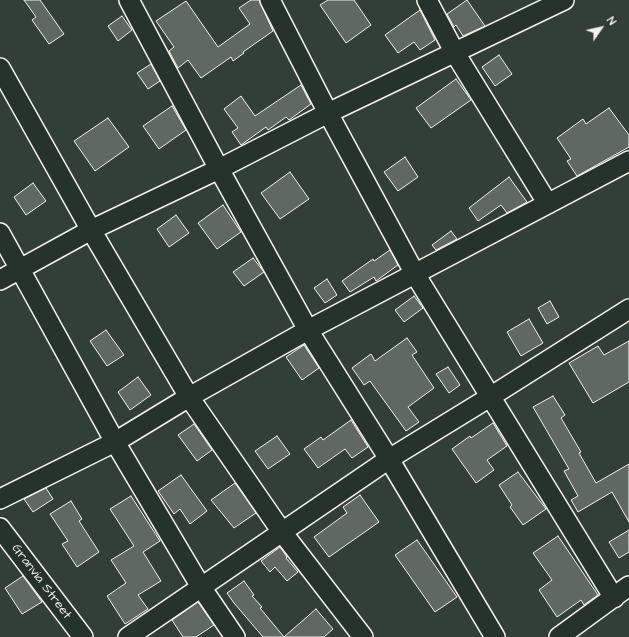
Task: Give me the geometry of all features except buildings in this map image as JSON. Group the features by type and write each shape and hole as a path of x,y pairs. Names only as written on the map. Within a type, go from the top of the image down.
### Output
{"street":[{"path":"129,0 219,169 308,330 389,459 495,637"},
{"path":"270,0 328,113 415,274 614,598"},
{"path":"427,0 455,53 548,204"},
{"path":"0,280 91,230 219,169 328,113 564,0"},
{"path":"0,68 91,230 189,397 282,532 363,637"},
{"path":"0,499 115,442 189,397 308,330 629,162"},
{"path":"0,234 21,269 115,442 200,587 235,637"},
{"path":"128,637 389,459 629,309"},
{"name":"Granvia Street","path":"0,528 83,637"},
{"path":"559,637 629,586"}]}
